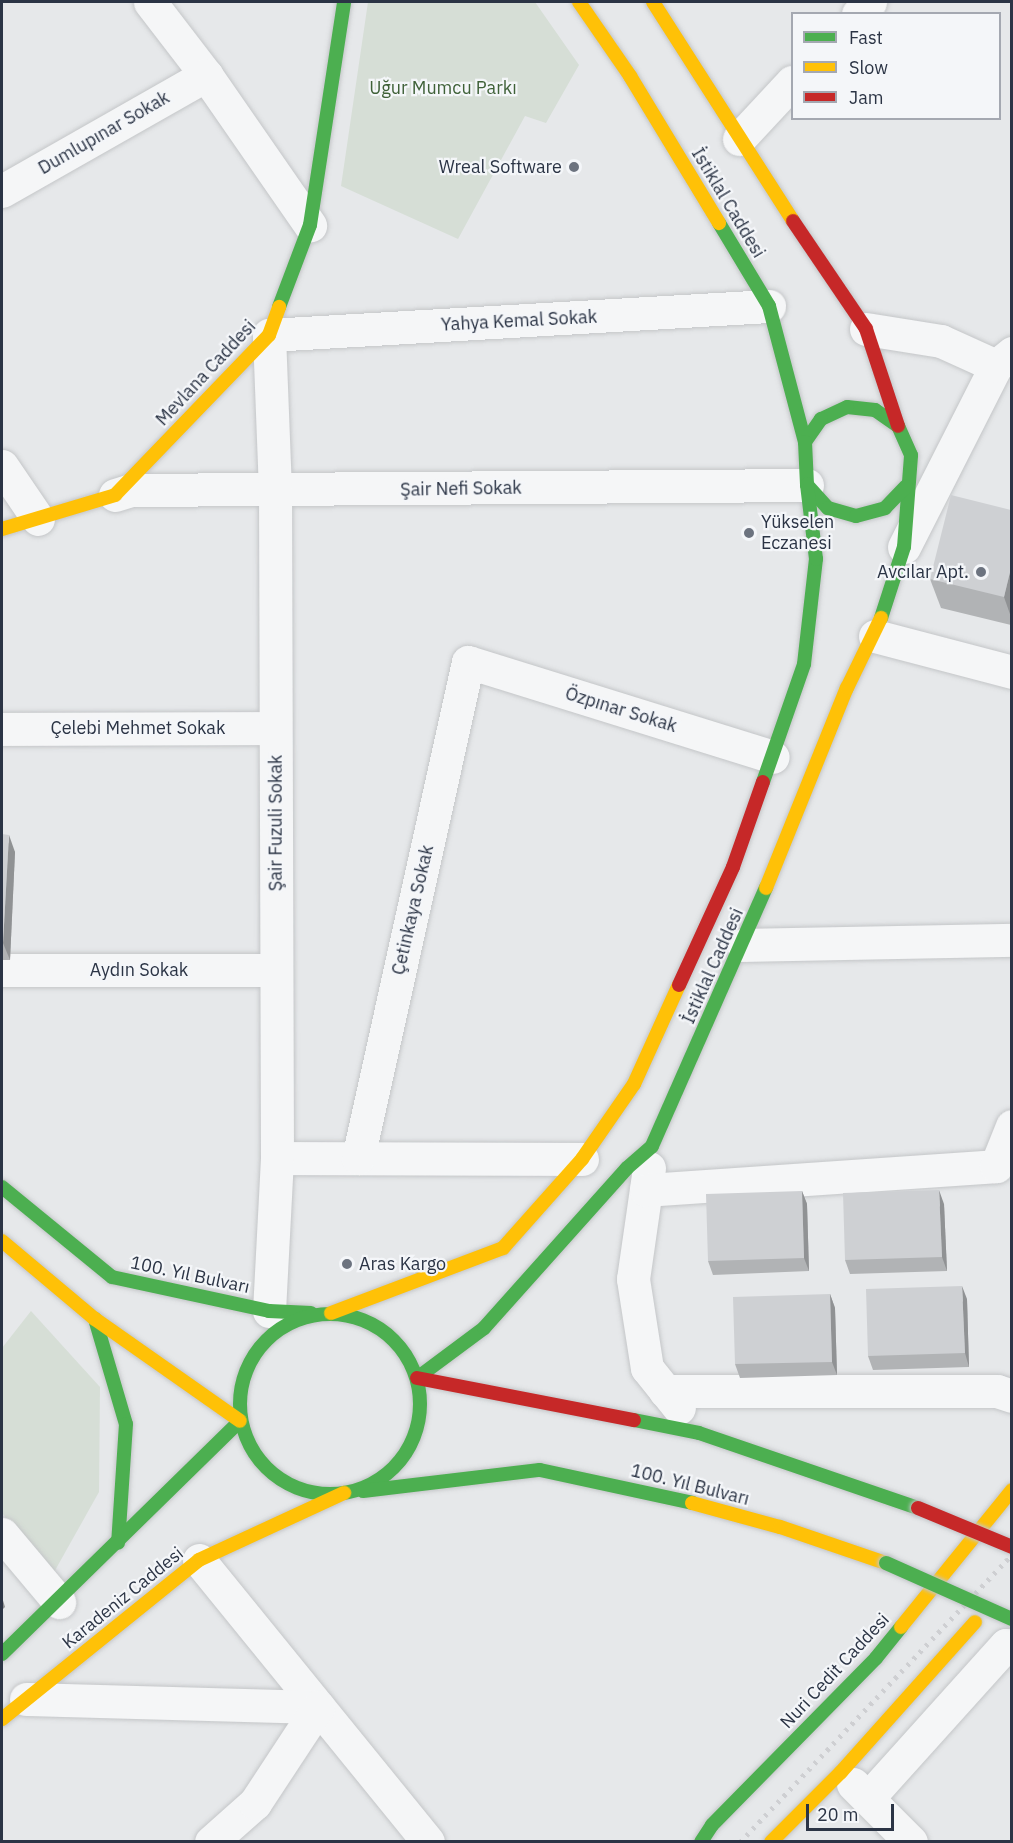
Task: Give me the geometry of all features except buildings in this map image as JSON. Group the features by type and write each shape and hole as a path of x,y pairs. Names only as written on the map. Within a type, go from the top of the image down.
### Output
{"main road":[{"name":"Mevlana Caddesi","path":"2,529 116,495 269,335 310,225 345,2"},
{"name":"İstiklal Caddesi","path":"579,2 630,76 769,306 805,442"},
{"path":"653,2 739,139 866,328 898,426 911,455 906,486 885,508 856,516 828,508 807,485 805,442 821,419 847,407 875,410 898,426"},
{"name":"İstiklal Caddesi","path":"331,1313 503,1248 582,1159 634,1084 733,867 804,664 816,559 807,485"},
{"name":"İstiklal Caddesi","path":"417,1378 484,1328 627,1168 652,1146 744,945 847,688 875,636 904,547 906,486"},
{"name":"100. Yıl Bulvarı","path":"2,1187 112,1277 269,1311 331,1313"},
{"path":"2,1241 95,1319 240,1421"},
{"path":"331,1313 359,1318 385,1332 405,1353 417,1378 421,1409 414,1439 398,1465 373,1484 344,1493 316,1493 282,1480 267,1469 250,1447 240,1421 240,1394 246,1368 260,1346 280,1328 304,1317 331,1313"},
{"path":"95,1319 126,1424 118,1543"},
{"path":"417,1378 699,1433 918,1508 1011,1547"},
{"name":"Karadeniz Caddesi","path":"2,1654 59,1602 240,1421"},
{"name":"100. Yıl Bulvarı","path":"344,1493 540,1470 652,1492 780,1527 886,1563 1011,1619"},
{"name":"Nuri Cedit Caddesi","path":"701,1842 712,1825 876,1658 1011,1490"},
{"name":"Karadeniz Caddesi","path":"14,1709 199,1560 344,1493"},
{"path":"771,1842 841,1772 975,1622"}],"street":[{"path":"150,2 206,75 310,225"},
{"name":"Dumlupınar Sokak","path":"2,191 206,75"},
{"path":"739,139 791,83"},
{"name":"Yahya Kemal Sokak","path":"269,335 769,306"},
{"path":"866,328 941,341 1004,360 904,547"},
{"name":"Şair Fuzuli Sokak","path":"269,335 275,491 277,1158 269,1311"},
{"path":"2,466 38,519"},
{"name":"Şair Nefi Sokak","path":"116,495 131,490 275,491 807,485"},
{"path":"875,636 1011,672"},
{"name":"Özpınar Sokak","path":"468,662 773,757"},
{"name":"Çetinkaya Sokak","path":"358,1158 468,662"},
{"name":"Çelebi Mehmet Sokak","path":"2,729 275,728"},
{"path":"744,945 1011,940"},
{"name":"Aydın Sokak","path":"2,970 276,970"},
{"path":"646,1190 996,1166 1011,1126"},
{"path":"652,1146 633,1279 646,1368 699,1433"},
{"path":"277,1158 582,1159"},
{"path":"665,1391 997,1391 1011,1396"},
{"path":"2,1534 59,1602"},
{"path":"199,1560 421,1839"},
{"path":"868,1798 1006,1645 1011,1648"},
{"path":"14,1709 318,1707"},
{"path":"211,1842 255,1803 318,1707"},
{"path":"841,1772 911,1842"}],"green space":[{"name":"Uğur Mumcu Parkı","path":"368,2 535,2 579,65 546,123 525,116 458,239 341,186"},
{"path":"31,1311 100,1387 99,1492 53,1574 2,1513 2,1348"}],"railway":[{"path":"740,1842 1012,1554"}],"traffic: fast":[{"path":"279,307 310,225 344,2"},
{"path":"719,223 769,306 805,442"},
{"path":"881,618 904,547 911,455 898,426 875,410 847,407 821,419 805,442 807,485 828,508 856,516 885,508 906,486"},
{"path":"763,782 804,664 816,559 807,485"},
{"path":"417,1378 484,1328 627,1168 652,1146 766,888"},
{"path":"2,1187 112,1277 269,1311 311,1313"},
{"path":"330,1314 364,1321 380,1329 394,1340 405,1354 413,1370 420,1404 413,1438 405,1454 394,1468 380,1479 364,1487 330,1494 296,1487 280,1479 266,1468 255,1454 247,1438 240,1404 247,1370 255,1354 266,1340 280,1329 296,1321 330,1314"},
{"path":"95,1319 126,1424 118,1543"},
{"path":"634,1420 699,1433 918,1508"},
{"path":"2,1654 240,1421"},
{"path":"363,1491 540,1470 692,1503"},
{"path":"886,1563 1012,1619"},
{"path":"701,1842 712,1825 876,1658 901,1627"}],"traffic: slow":[{"path":"579,2 630,76 719,223"},
{"path":"653,2 793,221"},
{"path":"2,529 115,495 269,335 279,307"},
{"path":"766,888 847,688 881,618"},
{"path":"331,1313 503,1248 582,1159 634,1084 679,985"},
{"path":"2,1241 95,1319 240,1421"},
{"path":"901,1627 1012,1490"},
{"path":"2,1719 199,1560 344,1493"},
{"path":"692,1503 780,1527 886,1563"},
{"path":"771,1842 841,1772 975,1622"}],"traffic: jam":[{"path":"793,221 866,329 898,426"},
{"path":"679,985 733,867 763,782"},
{"path":"417,1378 634,1420"},
{"path":"918,1508 1012,1547"}],"place":[{"name":"Wreal Software","path":"574,167"},
{"name":"Yükselen Eczanesi","path":"749,533"},
{"name":"Avcılar Apt.","path":"981,572"},
{"name":"Aras Kargo","path":"347,1264"}]}
